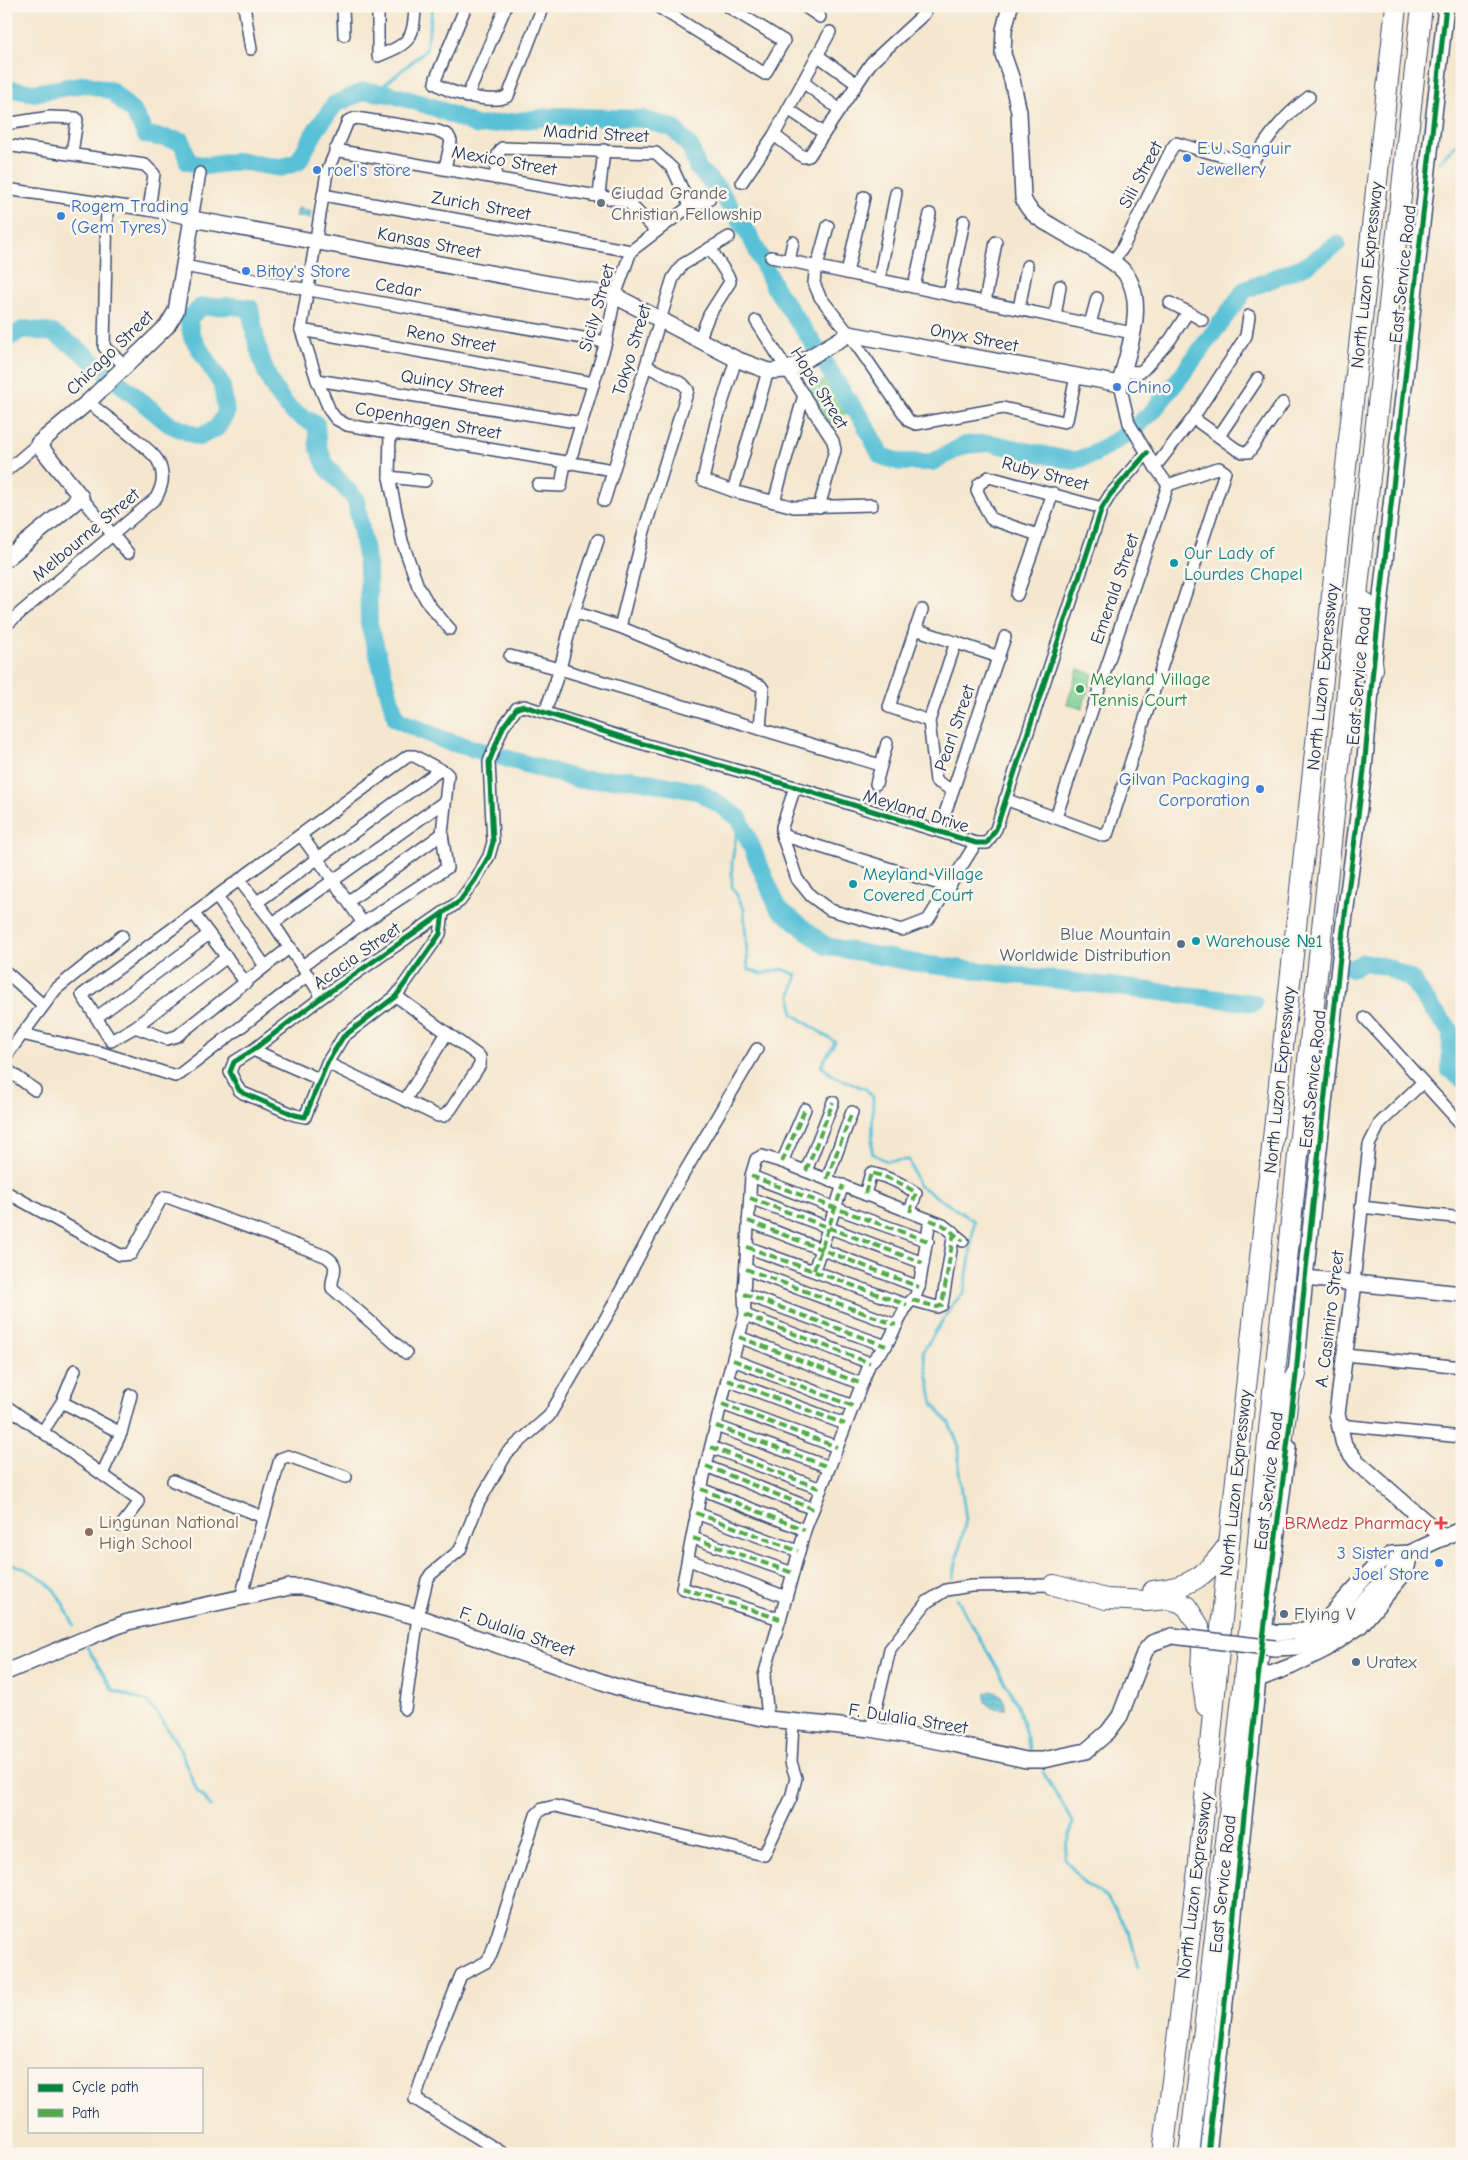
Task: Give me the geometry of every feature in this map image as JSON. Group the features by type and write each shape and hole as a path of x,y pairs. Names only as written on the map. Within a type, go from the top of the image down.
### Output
{"highway":[{"name":"North Luzon Expressway","path":"1163,2154 1199,1862 1228,1544 1396,6"},
{"name":"North Luzon Expressway","path":"1189,2154 1252,1615 1265,1468 1360,568 1422,6"},
{"path":"1360,568 1373,669"},
{"path":"1252,1615 1264,1582 1289,1390 1296,1375"},
{"path":"1054,1585 1132,1593 1172,1589 1188,1585 1200,1576 1228,1544"},
{"path":"1054,1585 1106,1599 1146,1601 1167,1598 1187,1606 1199,1626 1202,1649 1201,1671 1211,1734"}],"street":[{"path":"244,6 251,50"},
{"path":"343,6 344,35"},
{"path":"378,6 378,56 403,44 410,37 414,28 415,6"},
{"path":"466,6 436,78 436,83 467,97 501,98 508,96 543,6"},
{"path":"467,97 506,6"},
{"path":"657,6 765,74 784,41 727,6"},
{"path":"804,6 820,17"},
{"path":"774,135 806,157 810,156 871,63 924,14 928,6"},
{"path":"1005,799 1104,836 1107,835 1225,472 1219,468 1214,469 1168,485 1129,423 1121,378 1135,320 1134,295 1125,272 1112,262 1036,217 1026,206 1023,198 1019,112 1014,87 1003,54 1004,30 1010,6"},
{"name":"East Service Road","path":"1208,2154 1258,1679 1296,1375 1343,930 1364,770 1373,669 1446,6"},
{"path":"742,182 774,135 830,32"},
{"path":"818,55 857,84"},
{"path":"803,82 840,110"},
{"name":"Sili Street","path":"1112,262 1122,249 1176,143 1251,164 1278,124 1289,112 1309,97"},
{"path":"788,109 824,133"},
{"path":"6,124 50,117 76,118 72,153"},
{"name":"Copenhagen Street","path":"446,168 450,141 448,135 438,131 356,118 348,121 329,163 302,330 317,380 330,410 336,419 347,425 567,464 613,470"},
{"path":"6,145 72,153 145,166 154,174 149,210"},
{"name":"Madrid Street","path":"495,178 498,154 502,148 656,153 673,170 690,206"},
{"name":"Mexico Street","path":"335,150 599,195 630,204 656,230"},
{"path":"599,195 604,150"},
{"name":"Chicago Street","path":"6,471 93,398 167,326 176,311 200,173"},
{"name":"Kansas Street","path":"6,189 149,210 192,220 615,296 736,359 768,371 788,370 849,334"},
{"path":"879,280 896,193"},
{"name":"Zurich Street","path":"324,195 631,251"},
{"path":"848,273 864,197"},
{"name":"Sicily Street","path":"538,485 560,486 582,423 606,342 615,296 631,251 656,230 690,206 709,200"},
{"path":"107,204 104,347 123,369"},
{"path":"914,287 930,214"},
{"path":"949,294 964,221"},
{"path":"828,226 814,283 820,297 849,334 909,421 916,424 1003,408 1064,422 1067,420 1076,376"},
{"name":"Tokyo Street","path":"604,500 673,278 682,265 729,237"},
{"path":"789,261 793,242"},
{"path":"985,302 996,242"},
{"path":"699,340 709,314 730,282 710,248"},
{"path":"772,258 1132,332"},
{"name":"Cedar","path":"184,266 606,342"},
{"path":"1019,309 1027,266"},
{"path":"1055,317 1060,286"},
{"path":"1090,324 1097,298"},
{"path":"1170,303 1202,320"},
{"path":"1121,378 1143,370 1170,340 1188,312"},
{"path":"1155,467 1193,418 1246,336 1250,316"},
{"name":"Hope Street","path":"756,321 833,441 835,450 819,507"},
{"name":"Reno Street","path":"302,330 594,383"},
{"name":"Onyx Street","path":"849,334 1076,376 1121,378"},
{"path":"736,359 716,423 703,480 733,491 794,507 872,506"},
{"path":"620,627 644,531 688,390 683,384 646,366"},
{"path":"733,491 768,371"},
{"path":"1219,436 1258,378"},
{"name":"Quincy Street","path":"317,380 582,423"},
{"path":"774,502 804,395"},
{"name":"Melbourne Street","path":"6,625 156,498 162,489 164,478 157,459 93,398"},
{"path":"1193,418 1236,449 1242,452 1249,452 1283,403"},
{"path":"390,433 389,476 402,541 410,568 429,605 450,629"},
{"path":"38,444 128,553"},
{"name":"Meyland Drive","path":"489,762 503,727 517,708 524,706 637,742 795,787 976,844 987,843 993,837 1102,508 1110,495 1147,453"},
{"path":"389,476 425,482"},
{"name":"Ruby Street","path":"1038,535 991,519 977,491 977,487 990,477 1102,508"},
{"name":"Emerald Street","path":"1056,817 1168,485"},
{"path":"1017,595 1053,493"},
{"path":"6,559 81,497"},
{"path":"545,712 560,669 574,612 598,540"},
{"path":"922,610 889,707 929,721"},
{"path":"574,612 620,627 761,686 763,689 760,730"},
{"path":"915,629 999,656"},
{"name":"Pearl Street","path":"939,831 1005,637"},
{"path":"952,790 936,780 929,721 956,642"},
{"path":"510,656 560,669 880,765"},
{"path":"876,784 887,743"},
{"path":"22,1034 99,1052 169,1075 180,1074 363,923 446,869 442,834 448,775 414,756 408,756 82,995 111,1041"},
{"name":"Acacia Street","path":"319,1079 305,1117 295,1115 239,1090 230,1072 230,1068 234,1062 253,1050 322,997 460,901 489,856 493,842 489,762"},
{"path":"256,902 440,770"},
{"path":"795,787 782,827 782,835 797,879 811,896 830,910 902,930 928,920 976,844"},
{"path":"273,923 444,802"},
{"path":"349,901 442,834"},
{"path":"301,835 363,923"},
{"path":"782,835 948,887"},
{"path":"240,881 290,947 322,997"},
{"path":"217,897 266,966"},
{"path":"253,1050 319,1079 346,1034 396,996 440,934 443,913"},
{"path":"194,914 246,982"},
{"path":"97,1017 209,934"},
{"path":"6,1056 43,1005 65,980 122,936"},
{"path":"135,1027 167,1039 178,1036 290,947"},
{"path":"99,1052 105,1044 135,1027 227,957"},
{"path":"6,972 43,1005"},
{"path":"327,1063 438,1116 444,1116 451,1109 480,1064 480,1057 396,996"},
{"path":"1365,1018 1462,1125"},
{"path":"405,1100 447,1033"},
{"path":"405,1709 418,1617 427,1580 431,1574 460,1550 478,1504 507,1453 549,1416 611,1309 674,1190 757,1049"},
{"path":"6,1069 35,1090"},
{"name":"A. Casimiro Street","path":"1423,1082 1380,1122 1369,1145 1337,1414 1344,1445 1356,1461 1444,1538"},
{"path":"806,1171 833,1102"},
{"path":"782,1162 805,1109"},
{"path":"826,1180 852,1112"},
{"path":"780,1620 682,1588 706,1466 745,1315 744,1294 751,1176 756,1159 762,1156 782,1162 943,1224 963,1241"},
{"path":"865,1194 871,1173 886,1176 902,1183 916,1193 910,1212"},
{"path":"751,1176 835,1208 928,1240"},
{"path":"814,1270 843,1185"},
{"path":"6,1192 120,1255 130,1254 160,1201 165,1197 325,1256 334,1265 336,1272 331,1285 332,1288 406,1353"},
{"path":"750,1198 923,1263"},
{"path":"1361,1207 1462,1218"},
{"path":"768,1719 764,1676 798,1551 845,1424 870,1363 886,1346 909,1302 920,1287 930,1220"},
{"path":"748,1221 920,1287"},
{"path":"747,1247 909,1302 937,1307 942,1305 954,1232"},
{"path":"746,1269 896,1325"},
{"path":"1305,1278 1462,1294"},
{"path":"744,1294 886,1346"},
{"path":"745,1315 870,1363"},
{"path":"739,1337 862,1384"},
{"path":"1345,1355 1462,1366"},
{"path":"733,1360 853,1406"},
{"path":"43,1431 62,1402 74,1370"},
{"path":"727,1380 845,1424"},
{"path":"102,1474 121,1433 131,1395"},
{"path":"62,1402 121,1433"},
{"path":"722,1404 837,1447"},
{"path":"6,1406 138,1500 138,1504 121,1526"},
{"path":"1339,1425 1462,1437"},
{"path":"716,1426 829,1467"},
{"path":"711,1447 821,1489"},
{"path":"241,1597 282,1456 288,1456 346,1477"},
{"path":"706,1466 814,1509"},
{"path":"173,1481 263,1517"},
{"path":"701,1489 805,1530"},
{"path":"696,1513 798,1551"},
{"path":"1264,1632 1297,1632 1315,1626 1327,1619 1377,1564 1392,1554 1410,1553 1462,1529"},
{"path":"693,1538 793,1573"},
{"path":"1258,1679 1292,1666 1326,1649 1360,1626 1406,1571 1410,1553"},
{"name":"F. Dulalia Street","path":"6,1672 99,1632 128,1622 290,1587 304,1587 418,1617 614,1686 768,1719 871,1729 949,1743 1026,1760 1043,1760 1086,1751 1108,1732 1120,1716 1146,1651 1152,1643 1172,1636 1275,1648 1296,1647 1329,1633 1340,1625 1410,1553"},
{"path":"689,1560 786,1597"},
{"path":"871,1729 890,1649 927,1602 946,1590 971,1586 1054,1585"},
{"path":"504,2154 416,2099 434,2043 461,1975 486,1962 490,1955 536,1815 542,1809 555,1806 764,1855 791,1798 796,1778 791,1762 793,1722"}],"green space":[{"path":"828,378 849,411 828,424 807,391"},
{"name":"Meyland Village Tennis Court","path":"1078,669 1093,674 1082,709 1067,704"}],"water":[{"path":"298,208 311,211 310,219 296,216"},
{"path":"990,1691 1001,1697 1005,1703 1005,1709 992,1708 985,1702 985,1694"}],"waterway":[{"path":"376,92 426,50 433,6"},
{"path":"6,88 34,93 85,84 112,91 134,113 146,135 182,141 188,162 207,166 239,161 280,168 298,162 316,130 335,104 365,91 390,94 436,108 478,126 558,116 642,119 673,128 691,148 697,167 720,191 751,238 775,288 863,421 881,456 900,462 932,462 965,445 990,443 1073,461 1094,454 1130,432 1153,411 1245,290 1307,265 1337,244"},
{"path":"1439,162 1462,139"},
{"path":"6,339 25,329 53,333 78,349 169,424 199,437 217,428 226,413 222,385 192,337 188,319 201,307 231,306 250,308 259,350 274,389 292,411 316,424 318,447 326,466 356,500 368,568 369,624 396,719 443,740 581,780 633,779 700,792 739,818 778,908 826,946 922,964 1254,1003"},
{"path":"739,818 732,862 732,886 744,909 748,969 761,974 782,969 797,975 791,995 793,1014 835,1042 821,1066 835,1077 866,1089 873,1097 872,1153 886,1161 909,1160 918,1185 974,1221 964,1293 954,1303 923,1351 933,1404 949,1423 959,1446 959,1471 966,1519 953,1578"},
{"path":"1351,969 1364,962 1387,967 1411,979 1451,1031 1450,1070 1462,1079"},
{"path":"6,1564 12,1564 25,1569 50,1586 60,1598 74,1625"},
{"path":"957,1599 1018,1705 1031,1754"},
{"path":"87,1647 113,1690 147,1702 161,1719 179,1747 197,1791 211,1806"},
{"path":"1043,1772 1073,1822 1064,1858 1085,1884 1107,1897 1129,1932 1138,1967"}],"marked path":[{"path":"806,1171 833,1102"},
{"path":"782,1162 805,1109"},
{"path":"827,1179 852,1112"},
{"path":"865,1194 871,1173 889,1178 916,1193 910,1212"},
{"path":"751,1176 928,1241"},
{"path":"814,1270 843,1185"},
{"path":"750,1198 923,1263"},
{"path":"930,1220 943,1225 963,1241"},
{"path":"748,1221 919,1287"},
{"path":"912,1300 937,1307 942,1305 954,1232"},
{"path":"747,1247 907,1305"},
{"path":"746,1269 896,1325"},
{"path":"744,1294 886,1346"},
{"path":"745,1315 870,1363"},
{"path":"739,1337 862,1384"},
{"path":"733,1360 853,1406"},
{"path":"727,1380 845,1424"},
{"path":"722,1404 837,1447"},
{"path":"716,1426 829,1467"},
{"path":"711,1447 821,1489"},
{"path":"706,1466 813,1509"},
{"path":"701,1489 805,1530"},
{"path":"696,1513 798,1551"},
{"path":"693,1538 793,1573"},
{"path":"682,1588 780,1619"}],"cycle path":[{"path":"1208,2154 1258,1679 1296,1375 1343,930 1364,770 1373,669 1446,6"},
{"path":"443,913 440,934 396,996 343,1037 327,1063 305,1117 295,1115 239,1090 230,1072 234,1062 253,1050 322,997 460,901 489,856 493,842 489,762 503,727 517,708 524,706 637,742 795,787 976,843 987,843 996,829 1102,508 1110,495 1147,453"}],"place":[{"name":"E.U. Sanguir Jewellery","path":"1187,158"},
{"name":"roel's store","path":"317,170"},
{"name":"Ciudad Grande Christian Fellowship","path":"601,203"},
{"name":"Rogem Trading (Gem Tyres)","path":"61,216"},
{"name":"Bitoy's Store","path":"246,271"},
{"name":"Chino","path":"1117,387"},
{"name":"Our Lady of Lourdes Chapel","path":"1174,563"},
{"name":"Meyland Village Tennis Court","path":"1080,689"},
{"name":"Gilvan Packaging Corporation","path":"1260,789"},
{"name":"Meyland Village Covered Court","path":"853,884"},
{"name":"Warehouse №1","path":"1196,941"},
{"name":"Blue Mountain Worldwide Distribution","path":"1181,944"},
{"name":"BRMedz Pharmacy","path":"1441,1523"},
{"name":"Lingunan National High School","path":"89,1532"},
{"name":"3 Sister and Joel Store","path":"1439,1563"},
{"name":"Flying V","path":"1284,1614"},
{"name":"Uratex","path":"1356,1662"}]}
